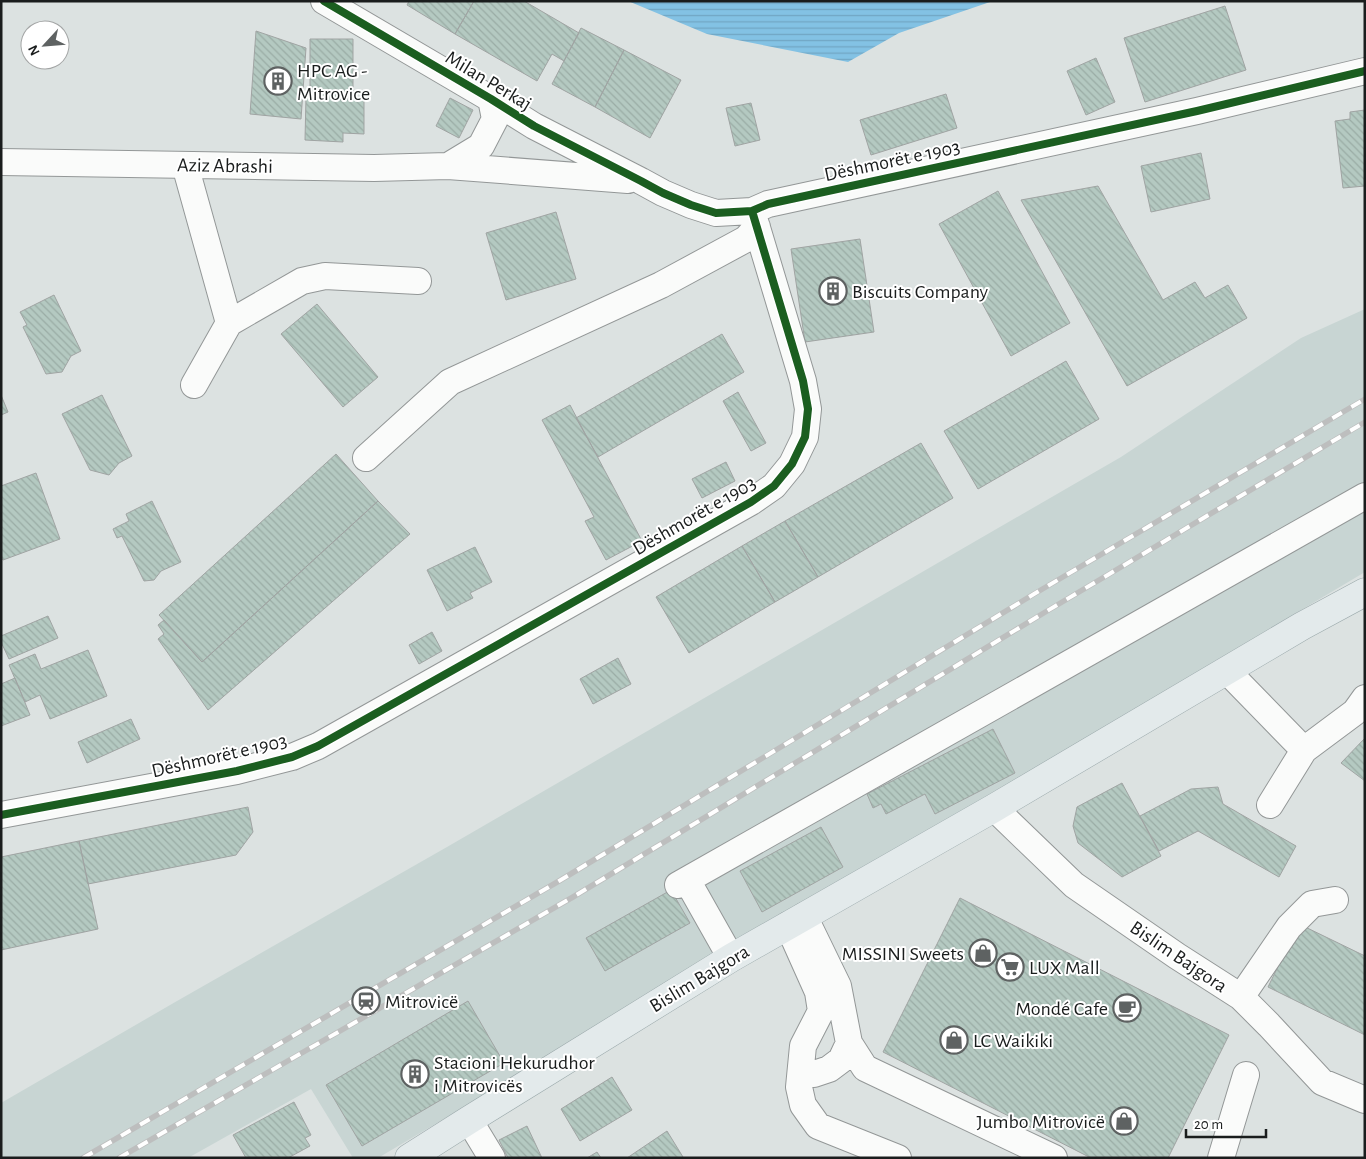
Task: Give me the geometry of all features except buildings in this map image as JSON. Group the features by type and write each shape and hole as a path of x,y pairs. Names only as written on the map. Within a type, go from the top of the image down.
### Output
{"main road":[{"name":"Bislim Bajgora","path":"409,1158 731,958 994,808 1302,626 1365,592"}],"street":[{"name":"Milan Perkaj","path":"324,1 534,126 641,181"},
{"name":"Dëshmorët e 1903","path":"1,815 237,771 292,757 327,741 751,502 774,486 792,464 805,437 808,409 803,382 754,219 768,204 1178,115 1365,71"},
{"name":"Aziz Abrashi","path":"448,166 481,146 495,119 491,99"},
{"name":"Aziz Abrashi","path":"1,162 374,168 448,166 641,181 663,194 691,205 754,219"},
{"path":"185,164 228,323"},
{"path":"366,458 450,382 661,285 746,239 754,219"},
{"path":"194,385 228,323 302,282 325,276 418,281"},
{"path":"731,958 682,883 1362,505"},
{"path":"1226,671 1304,750"},
{"path":"1270,805 1304,750 1355,712 1365,698"},
{"name":"Bislim Bajgora","path":"994,808 1074,885 1177,956 1241,997 1322,1082 1365,1100"},
{"path":"1241,997 1289,927 1312,904 1336,900"},
{"path":"796,921 838,986 831,1007 803,1046 799,1087 803,1105 818,1126 898,1158"},
{"path":"831,1007 849,1043 865,1068 1054,1158"},
{"path":"801,1070 814,1074 829,1069 841,1060 849,1043"},
{"path":"1221,1158 1246,1075"},
{"path":"469,1120 492,1158"}],"shaded area":[{"path":"1365,309 1365,572 378,1158 353,1158 311,1089 188,1158 1,1158 1,1103 1121,457 1301,338"}],"water":[{"path":"628,1 993,1 899,33 848,62 707,34"}],"railway":[{"path":"83,1158 559,881 1034,594 1365,399"},
{"path":"119,1158 573,897 1365,422"}],"cycle path":[{"path":"324,1 534,126 663,193 716,213 752,211 768,204 1197,111 1365,71"},
{"path":"1,815 237,771 292,757 318,746 751,502 774,486 792,464 805,437 808,409 803,381 752,211"}],"place":[{"name":"HPC AG - Mitrovice","path":"278,81"},
{"name":"Biscuits Company","path":"833,291"},
{"name":"MISSINI Sweets","path":"983,953"},
{"name":"LUX Mall","path":"1010,967"},
{"name":"Mitrovicë","path":"366,1001"},
{"name":"Mondé Cafe","path":"1127,1008"},
{"name":"LC Waikiki","path":"954,1040"},
{"name":"Stacioni Hekurudhor i Mitrovicës","path":"415,1074"},
{"name":"Jumbo Mitrovicë","path":"1124,1121"}]}
